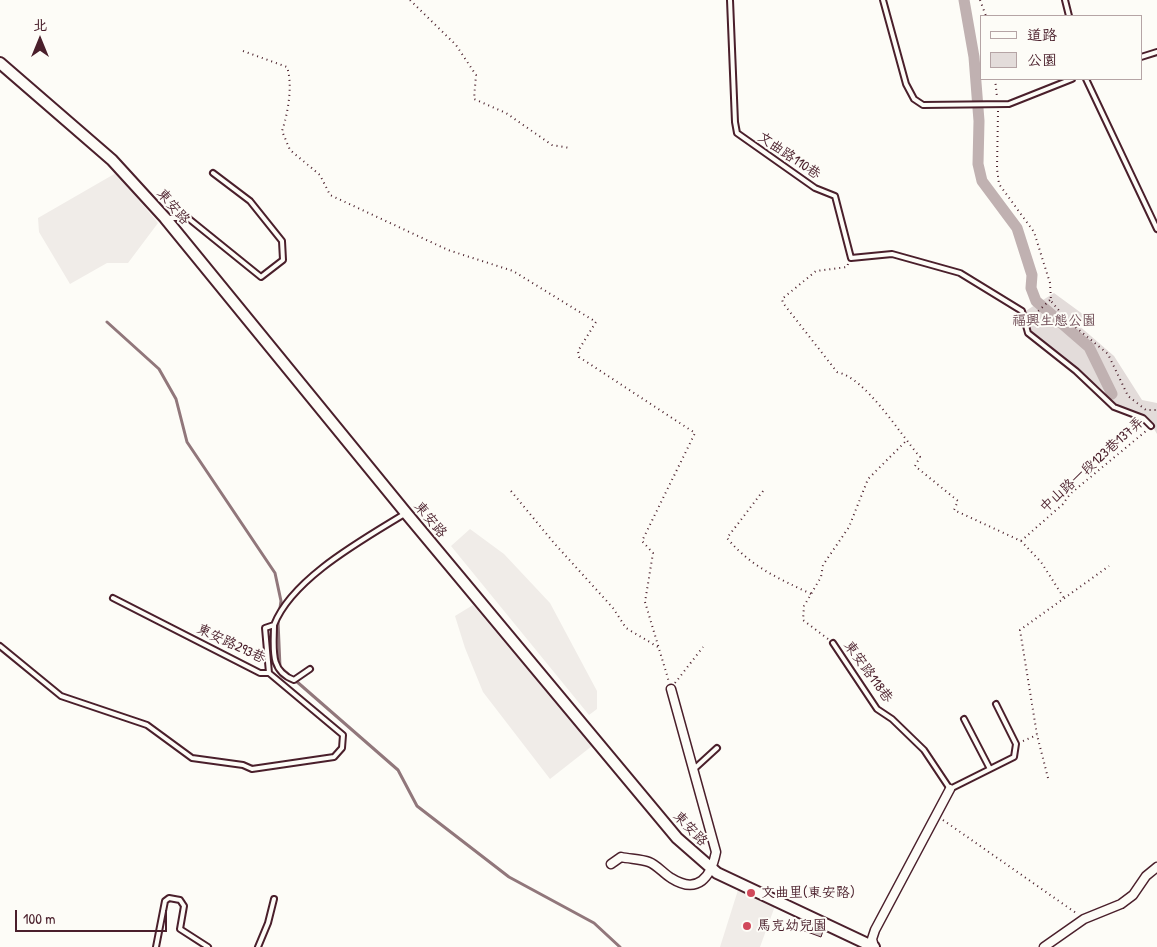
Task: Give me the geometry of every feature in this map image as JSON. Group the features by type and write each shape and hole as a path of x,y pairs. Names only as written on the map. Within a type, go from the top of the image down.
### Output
{"street":[{"name":"東安路","path":"0,63 112,160 165,218 406,513 678,838 712,870 874,947"},
{"path":"611,864 621,858 649,862 686,886 699,883 712,870 716,852 671,689"},
{"name":"東安路","path":"874,947 872,939 875,930 950,789"},
{"path":"1044,947 1084,919 1121,904 1133,895 1146,876 1157,867"}],"lane":[{"name":"文曲路110巷","path":"730,0 737,132 815,188 835,196 851,258"},
{"path":"883,0 906,84 914,99 923,105 1009,104 1069,80"},
{"path":"1065,0 1069,15"},
{"path":"1142,57 1157,52"},
{"path":"1086,80 1157,229"},
{"path":"165,218 188,218 261,277 283,260 282,241 250,202 213,173"},
{"path":"851,258 892,254 960,273 1022,311 1028,333 1076,371 1114,407 1143,418 1151,426"},
{"name":"東安路293巷","path":"113,598 260,673 269,673 265,628 274,625 280,609 317,573 406,513"},
{"path":"274,625 274,662 286,677 294,680 310,668"},
{"name":"東安路118巷","path":"833,643 877,709 892,719 924,750 950,789"},
{"path":"0,646 60,696 147,725 192,758 243,765 252,769 334,757 342,748 344,735 269,673"},
{"path":"950,789 1014,757 1016,744 996,704"},
{"path":"964,719 990,769"},
{"path":"693,770 717,748"},
{"path":"156,947 165,901 169,898 180,900 184,906 180,929 208,947"},
{"path":"258,947 268,923 274,899"}],"path":[{"path":"410,0 456,45 476,75 474,98 506,113 552,145 570,148"},
{"path":"980,0 986,15"},
{"path":"243,51 287,67 290,78 288,114 282,131 290,150 320,175 330,195 448,250 514,271 589,317 596,322 578,351 579,357 695,433 642,541 653,553 645,602 671,689"},
{"path":"994,80 998,105 996,168 999,184 1034,232 1050,283 1051,299 1056,309 1067,320 1108,354 1128,396 1146,410 1157,410"},
{"path":"851,258 847,267 816,271 782,299 783,303 837,372 846,374 881,406 920,457 915,466 958,501 954,510 1021,541 1042,562 1064,598"},
{"path":"1025,323 1051,299"},
{"name":"中山路一段123巷137弄","path":"1021,541 1064,504 1070,494 1151,426"},
{"name":"東安路118巷","path":"833,643 803,620 804,606 821,577 824,565 849,527 868,479 906,441"},
{"path":"511,491 554,543 613,608 626,628 658,647"},
{"path":"763,492 727,538 740,553 764,572 811,594"},
{"path":"1048,778 1037,735 1020,630 1109,566"},
{"path":"671,689 703,647"},
{"path":"1016,744 1037,735"},
{"path":"936,815 1084,919"}],"shaded area":[{"path":"116,173 158,223 128,263 107,263 70,284 39,232 38,218"},
{"path":"470,529 504,554 550,603 597,691 597,709 589,715 451,546"},
{"path":"473,605 592,746 550,779 483,692 465,648 455,616"},
{"name":"馬克幼兒園","path":"738,890 775,906 760,947 720,947"}],"green space":[{"name":"福興生態公園","path":"1054,293 1084,315 1077,324 1114,356 1142,400 1157,403 1157,434 1148,419 1125,413 1103,390 1028,328 1024,312"}],"building":[{"path":"805,922 823,931 821,937 802,930"}],"waterway":[{"path":"964,0 974,57 979,121 978,164 982,181 1017,228 1032,275 1031,288 1036,301 1089,347 1112,394"},
{"path":"107,322 159,369 176,399 187,442 275,573 281,601 279,615"},
{"path":"278,621 280,667 398,770 417,806 509,877 594,923 620,947"}],"place":[{"name":"文曲里(東安路)","path":"751,893"},
{"name":"馬克幼兒園","path":"747,926"}]}
